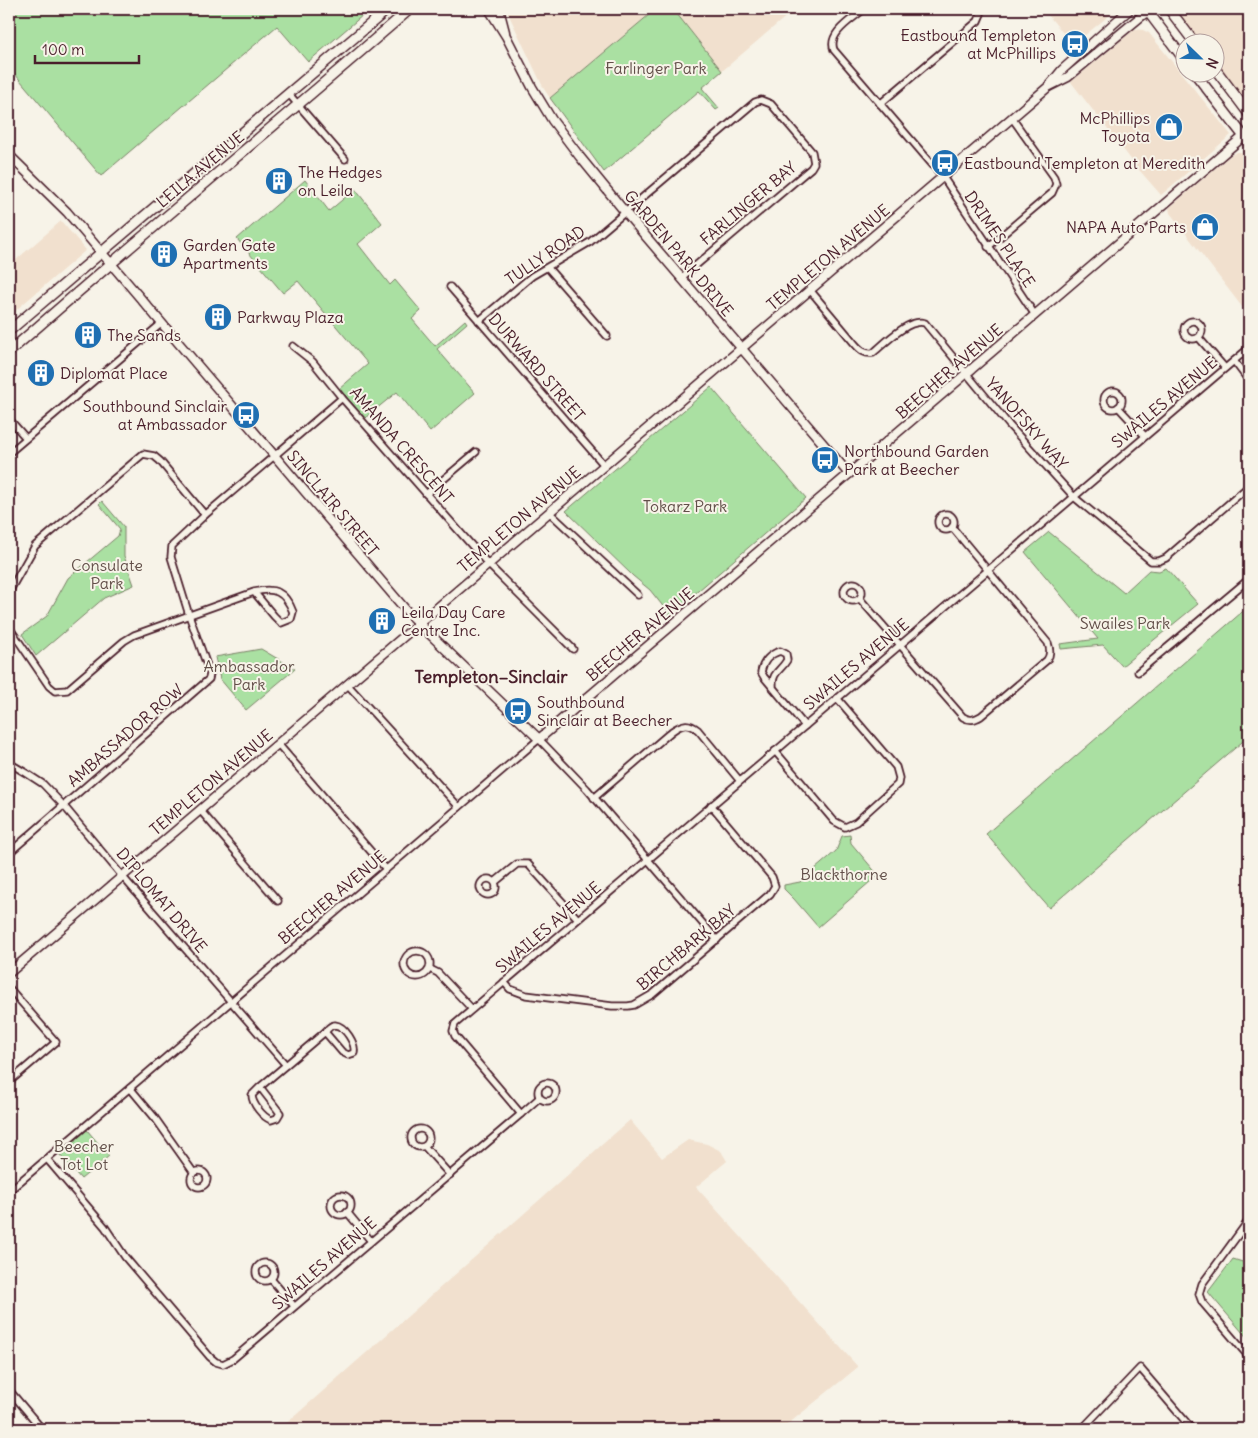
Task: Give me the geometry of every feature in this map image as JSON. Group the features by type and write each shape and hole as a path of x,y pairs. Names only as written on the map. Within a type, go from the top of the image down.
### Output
{"main road":[{"name":"LEILA AVENUE","path":"9,331 388,9"},
{"name":"LEILA AVENUE","path":"9,352 111,262 299,106 410,9"},
{"path":"1169,9 1186,32"},
{"path":"1148,10 1176,48"},
{"path":"1202,82 1247,140"},
{"path":"1225,82 1249,114"}],"street":[{"name":"GARDEN PARK DRIVE","path":"489,9 552,120 625,212 850,474"},
{"name":"GARDEN PARK DRIVE","path":"499,9 506,36"},
{"name":"DRIMES PLACE","path":"864,9 833,36 832,44 834,50 943,177 1035,315"},
{"path":"880,104 978,21 981,9"},
{"name":"TEMPLETON AVENUE","path":"9,973 1012,118 1048,87 1062,70 1130,9"},
{"name":"TEMPLETON AVENUE","path":"1048,87 1068,77 1148,10"},
{"path":"288,93 345,160"},
{"name":"FARLINGER BAY","path":"625,212 756,102 761,100 771,104 812,152 814,164 811,168 681,278"},
{"path":"988,247 1052,193 1056,184 1054,177 1012,118"},
{"name":"BEECHER AVENUE","path":"9,1191 1035,315 1247,140"},
{"name":"SINCLAIR STREET","path":"9,155 67,212 111,262 418,624 539,739 594,798 716,940"},
{"name":"TULLY ROAD","path":"479,321 532,276 590,242 625,212"},
{"path":"548,268 607,336"},
{"name":"DURWARD STREET","path":"450,287 604,465"},
{"name":"YANOFSKY WAY","path":"810,290 860,350 866,353 873,353 911,323 919,321 925,323 1041,462 1074,497 1147,558 1155,562 1166,558 1249,486"},
{"path":"9,453 162,323"},
{"path":"1199,338 1226,368"},
{"name":"AMANDA CRESCENT","path":"294,346 313,362 342,398 488,564 573,649"},
{"name":"SWAILES AVENUE","path":"47,1159 105,1227 125,1257 216,1362 223,1364 233,1359 521,1114 453,1031 455,1024 1249,348"},
{"path":"1234,361 1249,381"},
{"name":"AMBASSADOR ROW","path":"9,853 209,679 209,670 189,615 171,557 171,550 175,542 205,515 342,398"},
{"path":"1118,407 1145,436"},
{"path":"9,419 26,438"},
{"path":"426,494 476,452"},
{"path":"9,592 35,546 143,454 154,456 160,461 205,515"},
{"path":"549,512 638,595"},
{"path":"860,599 963,717 968,720 974,720 981,716 1050,656 1050,648 1048,643 952,527"},
{"path":"1138,672 1249,578"},
{"path":"9,627 49,686 55,691 62,692 72,686 124,641 141,632 254,592 268,588 278,592 290,605 293,612 291,619 282,622 274,616 254,592"},
{"path":"773,688 773,679 776,672 787,660 786,654 780,651 768,658 762,666 761,672 773,688 805,726"},
{"path":"347,684 459,807"},
{"path":"775,751 834,821 845,827 856,822 898,784 899,772 837,698"},
{"path":"594,798 672,731 684,724 692,725 698,730 740,781"},
{"path":"278,744 386,870"},
{"name":"DIPLOMAT DRIVE","path":"9,763 42,784 64,806 122,876 286,1065"},
{"name":"BIRCHBARK BAY","path":"504,982 510,989 526,995 628,1006 646,1000 770,894 775,886 772,877 711,805"},
{"path":"200,810 278,901"},
{"path":"495,882 517,864 528,864 578,919"},
{"path":"413,952 422,952 429,957 430,969 424,976 416,978 411,976 404,968 406,958 413,952"},
{"path":"430,969 438,973 472,1010"},
{"path":"9,988 56,1042 9,1082"},
{"path":"260,1087 278,1108 280,1113 277,1118 268,1119 253,1102 252,1095 260,1087 325,1032 330,1026 338,1026 353,1042 356,1048 354,1052 348,1055 342,1052 325,1032"},
{"path":"130,1088 155,1118 194,1173"},
{"path":"521,1114 539,1098"},
{"path":"425,1147 450,1175"},
{"path":"347,1212 371,1240"},
{"path":"1249,1220 1202,1284 1199,1294 1202,1302 1249,1357"},
{"path":"271,1280 294,1306"},
{"path":"1082,1429 1140,1368 1192,1429"},
{"path":"9,1390 42,1429"}],"shaded area":[{"path":"506,9 656,9 550,98"},
{"path":"673,9 795,9 722,71"},
{"path":"1043,9 1117,9 1073,45"},
{"path":"1164,9 1249,9 1249,122 1219,82 1226,82 1226,32 1181,32"},
{"path":"1135,29 1143,30 1149,33 1176,67 1176,82 1188,82 1231,135 1161,195 1071,82"},
{"path":"1237,152 1241,152 1249,163 1249,316 1170,213 1169,208"},
{"path":"61,221 86,250 9,316 9,266"},
{"path":"630,1120 662,1158 688,1140 707,1144 721,1151 727,1161 696,1187 858,1367 782,1429 280,1429"}],"green space":[{"path":"9,9 370,9 308,62 277,26 101,176 9,67"},
{"name":"Farlinger Park","path":"656,9 673,9 722,71 702,88 719,108 716,110 699,91 604,172 550,98"},
{"path":"305,180 329,211 355,189 382,223 358,244 390,285 395,280 421,311 412,319 435,346 465,320 467,323 437,349 475,393 430,432 397,392 365,418 339,389 368,364 298,281 283,293 237,239"},
{"name":"Tokarz Park","path":"711,387 806,498 670,615 650,590 566,511"},
{"name":"Consulate Park","path":"102,501 124,527 124,556 134,585 104,598 36,656 22,634 47,616 68,578 118,536 120,529 99,504"},
{"name":"Swailes Park","path":"1049,532 1124,593 1149,570 1159,571 1166,568 1198,604 1122,666 1103,645 1061,649 1060,644 1098,639 1025,552"},
{"path":"1249,606 1249,736 1049,908 986,834"},
{"name":"Ambassador Park","path":"261,649 295,669 246,710 220,679 215,657"},
{"name":"Blackthorne","path":"850,835 851,843 878,875 818,927 784,889 784,885 800,882 836,851 842,836"},
{"name":"Beecher Tot Lot","path":"87,1130 109,1156 81,1179 59,1154"},
{"path":"1233,1259 1249,1264 1249,1340 1208,1292"}],"place":[{"name":"Eastbound Templeton at McPhillips","path":"1075,44"},
{"name":"McPhillips Toyota","path":"1169,127"},
{"name":"Eastbound Templeton at Meredith","path":"945,163"},
{"name":"The Hedges on Leila","path":"279,181"},
{"name":"NAPA Auto Parts","path":"1205,227"},
{"name":"Garden Gate Apartments","path":"164,254"},
{"name":"Parkway Plaza","path":"218,317"},
{"name":"The Sands","path":"88,335"},
{"name":"Diplomat Place","path":"41,373"},
{"name":"Southbound Sinclair at Ambassador","path":"246,415"},
{"name":"Northbound Garden Park at Beecher","path":"825,460"},
{"name":"Leila Day Care Centre Inc.","path":"382,621"},
{"name":"Southbound Sinclair at Beecher","path":"518,711"}],"district":[{"name":"Templeton–Sinclair","path":"491,676"}]}
